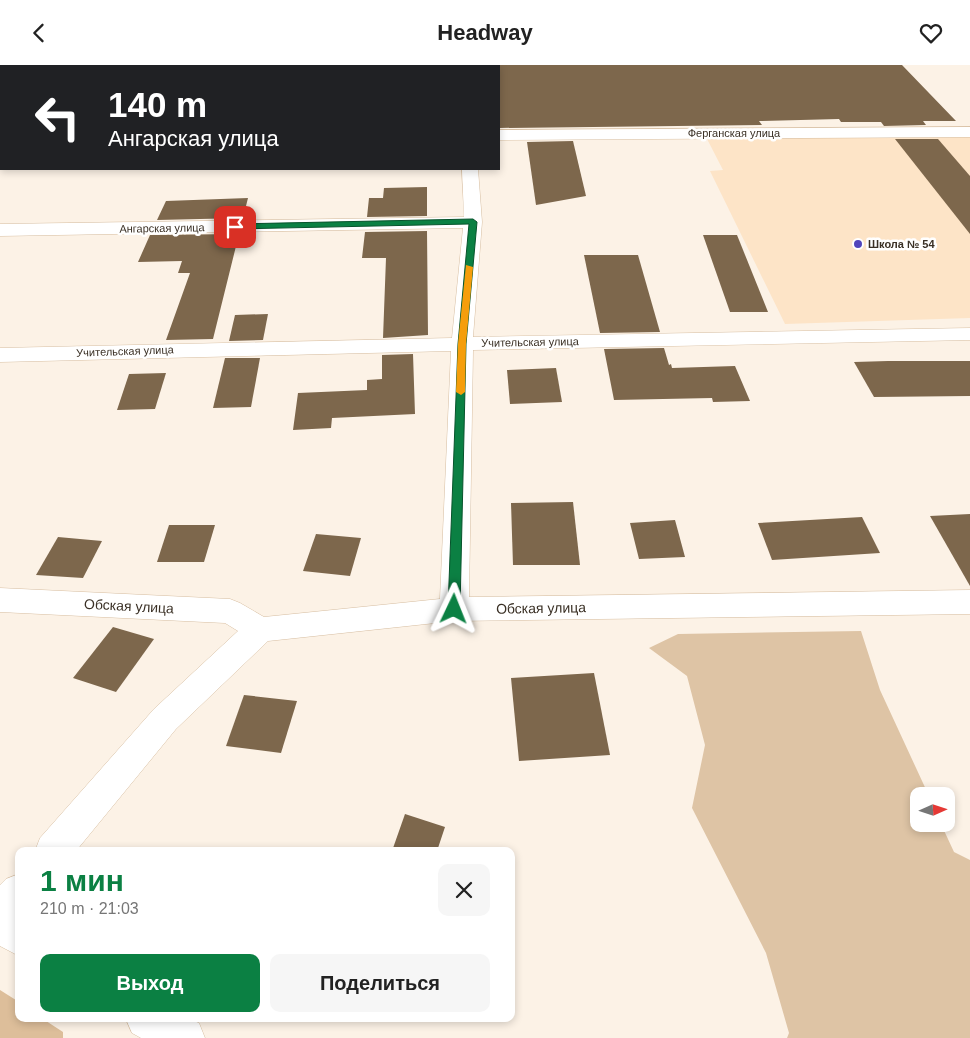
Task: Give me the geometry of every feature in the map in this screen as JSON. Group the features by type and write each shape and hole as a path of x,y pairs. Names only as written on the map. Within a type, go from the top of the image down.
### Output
{"street":[{"name":"Ферганская улица","path":"500,135 970,132"},
{"path":"454,609 462,344 473,222 470,170"},
{"name":"Ангарская улица","path":"0,231 473,222"},
{"name":"Учительская улица","path":"0,355 970,333"},
{"name":"Обская улица","path":"0,600 230,611 260,630 454,609 970,602"},
{"path":"56,847 165,719 260,630"},
{"path":"0,914 15,897"},
{"path":"0,921 15,934"},
{"path":"152,1022 184,1038"}],"shaded area":[{"name":"Школа № 54","path":"706,137 970,137 970,318 785,324 710,171 723,170"},
{"path":"861,631 880,690 925,787 910,787 910,833 945,833 954,852 970,860 970,1038 787,1038 789,1033 766,953 692,808 705,745 687,676 649,648 678,634"},
{"path":"0,990 15,999 15,1022 48,1022 63,1032 63,1038 0,1038"}],"building":[{"path":"500,65 902,65 956,121 923,121 926,125 884,126 881,122 841,122 839,119 759,121 762,125 500,128"},
{"path":"895,139 938,139 970,176 970,234"},
{"path":"573,141 586,196 536,205 527,142"},
{"path":"427,187 427,216 367,217 369,198 383,198 384,188"},
{"path":"248,198 243,218 157,220 166,201"},
{"path":"427,231 428,335 383,338 386,258 362,258 365,232"},
{"path":"239,234 213,339 166,340 190,273 178,273 182,261 138,262 150,235"},
{"path":"703,235 737,235 768,312 730,312"},
{"path":"584,255 638,255 660,332 600,333"},
{"path":"268,314 263,340 229,341 235,315"},
{"path":"664,348 669,365 671,364 672,368 735,366 750,401 713,402 712,398 614,400 604,349"},
{"path":"413,354 415,414 332,418 331,428 293,430 298,393 367,390 367,380 382,379 382,355"},
{"path":"225,358 260,358 251,407 213,408"},
{"path":"970,361 970,396 874,397 854,362"},
{"path":"556,368 562,402 510,404 507,370"},
{"path":"166,373 155,409 117,410 129,374"},
{"path":"573,502 580,565 513,565 511,503"},
{"path":"970,514 970,586 930,516"},
{"path":"862,517 880,553 772,560 758,523"},
{"path":"675,520 685,557 639,559 630,523"},
{"path":"169,525 215,525 204,562 157,562"},
{"path":"316,534 361,538 350,576 303,571"},
{"path":"58,537 102,541 83,578 36,575"},
{"path":"113,627 154,639 116,692 73,678"},
{"path":"594,673 610,755 519,761 511,678"},
{"path":"244,695 297,701 281,753 226,746"},
{"path":"405,814 445,827 438,847 393,847"}],"slow traffic":[{"path":"461,392 462,344 469,267"}],"place":[{"name":"Школа № 54","path":"858,244"}],"route":[{"path":"235,227 473,222 462,344 454,609"}]}
